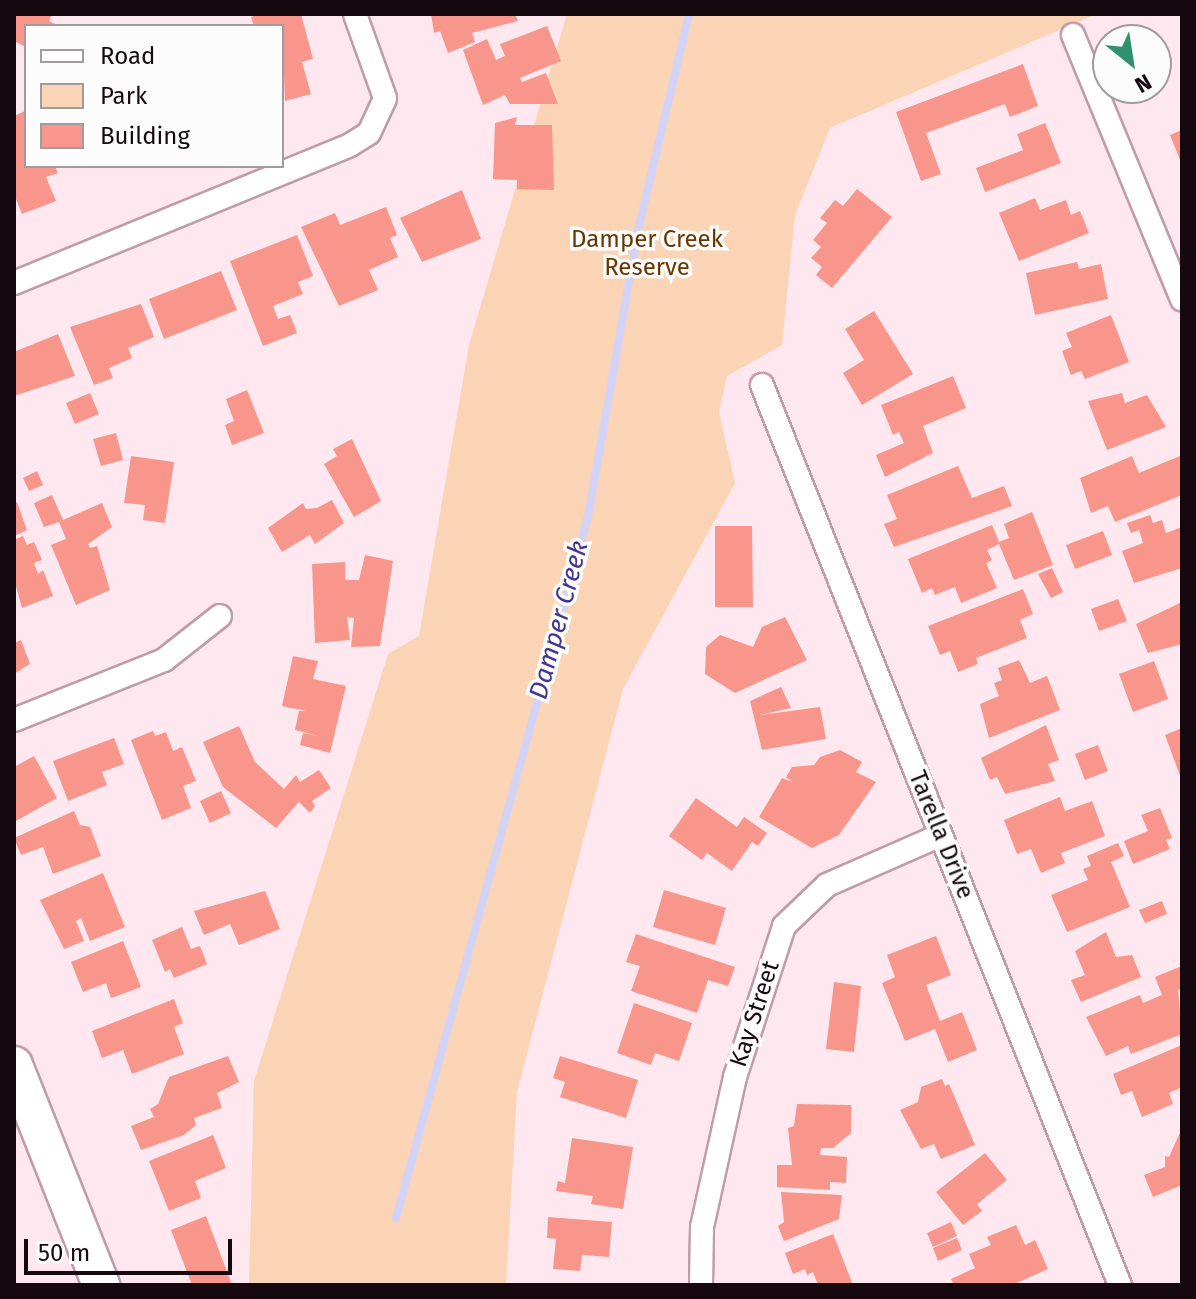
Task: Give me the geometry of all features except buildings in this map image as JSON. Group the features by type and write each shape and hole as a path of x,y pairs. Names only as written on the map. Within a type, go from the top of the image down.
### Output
{"main road":[{"path":"14,1065 101,1285"}],"street":[{"path":"14,283 350,145 369,133 385,98 355,14"},
{"path":"1073,35 1180,291"},
{"name":"Tarella Drive","path":"762,385 1120,1285"},
{"path":"14,720 164,660 194,642 220,616"},
{"name":"Kay Street","path":"701,1285 702,1227 735,1077 784,926 827,885 941,835"}],"green space":[{"name":"Damper Creek Reserve","path":"567,14 1097,14 830,128 795,215 782,345 727,376 719,412 735,483 623,689 517,1092 506,1285 249,1285 254,1081 388,654 419,636 469,345"}],"waterway":[{"name":"Damper Creek","path":"396,1218 588,516 638,230 689,14"}]}
